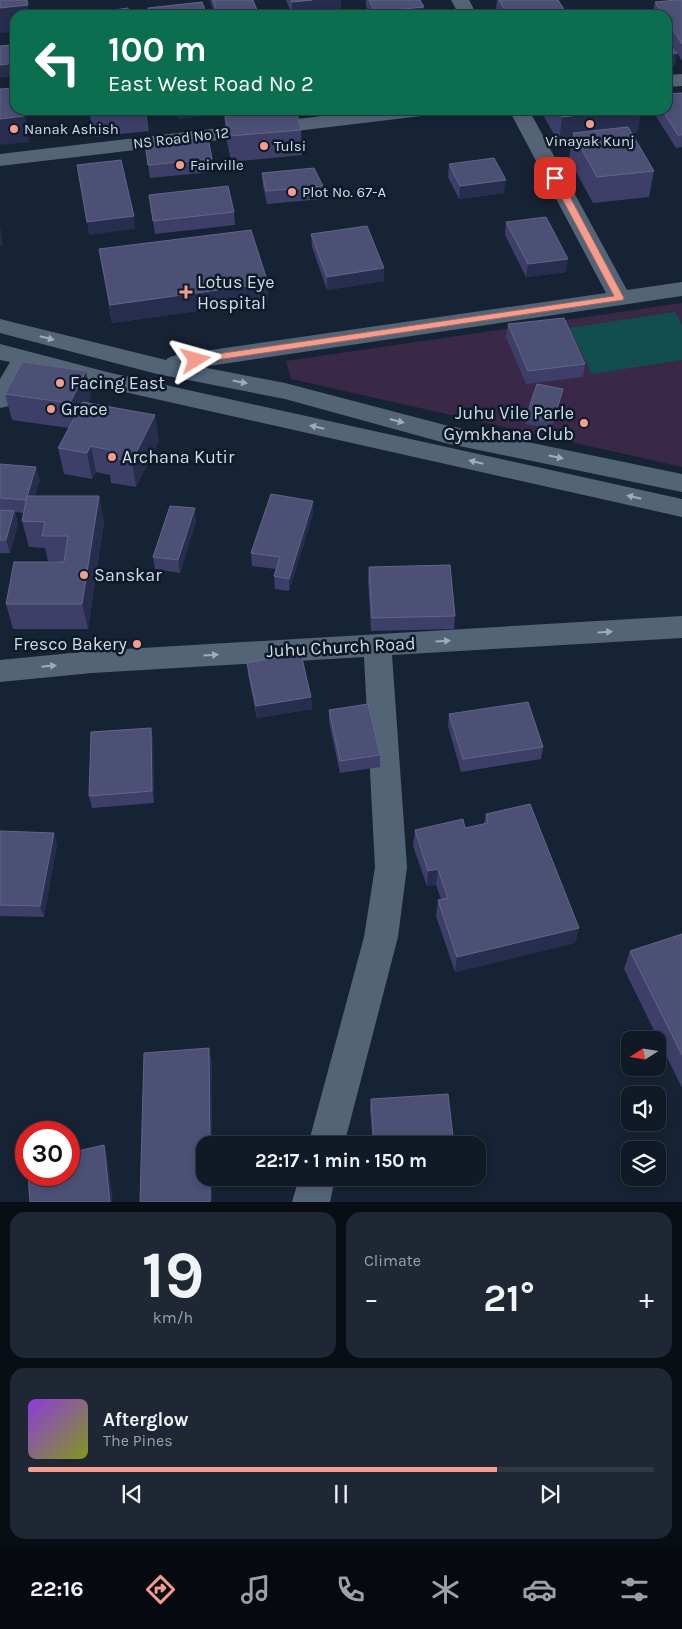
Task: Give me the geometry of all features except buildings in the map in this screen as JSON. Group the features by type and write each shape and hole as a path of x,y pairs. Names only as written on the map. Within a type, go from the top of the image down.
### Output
{"street":[{"name":"NS Road No 12","path":"0,160 380,115"},
{"path":"522,115 620,298"},
{"path":"157,366 682,289"},
{"path":"0,326 157,366 285,391 445,434 682,483"},
{"path":"0,352 112,381 682,508"},
{"path":"0,400 24,358"},
{"name":"Juhu Church Road","path":"0,671 92,662 682,627"},
{"path":"328,1136 381,937 391,867 377,645"},
{"path":"311,1202 315,1186"}],"shaded area":[{"name":"Juhu Vile Parle Gymkhana Club","path":"682,303 682,467 291,379 286,361"},
{"path":"675,312 682,325 682,360 592,374 569,328"}],"place":[{"name":"Vinayak Kunj","path":"590,124"},
{"name":"Nanak Ashish","path":"14,129"},
{"name":"Tulsi","path":"264,146"},
{"name":"Fairville","path":"180,165"},
{"name":"Plot No. 67-A","path":"292,192"},
{"name":"Lotus Eye Hospital","path":"186,292"},
{"name":"Facing East","path":"60,383"},
{"name":"Grace","path":"51,409"},
{"name":"Juhu Vile Parle Gymkhana Club","path":"584,423"},
{"name":"Archana Kutir","path":"112,457"},
{"name":"Sanskar","path":"84,575"},
{"name":"Fresco Bakery","path":"137,644"}],"route":[{"path":"196,360 620,298 555,178"}]}
